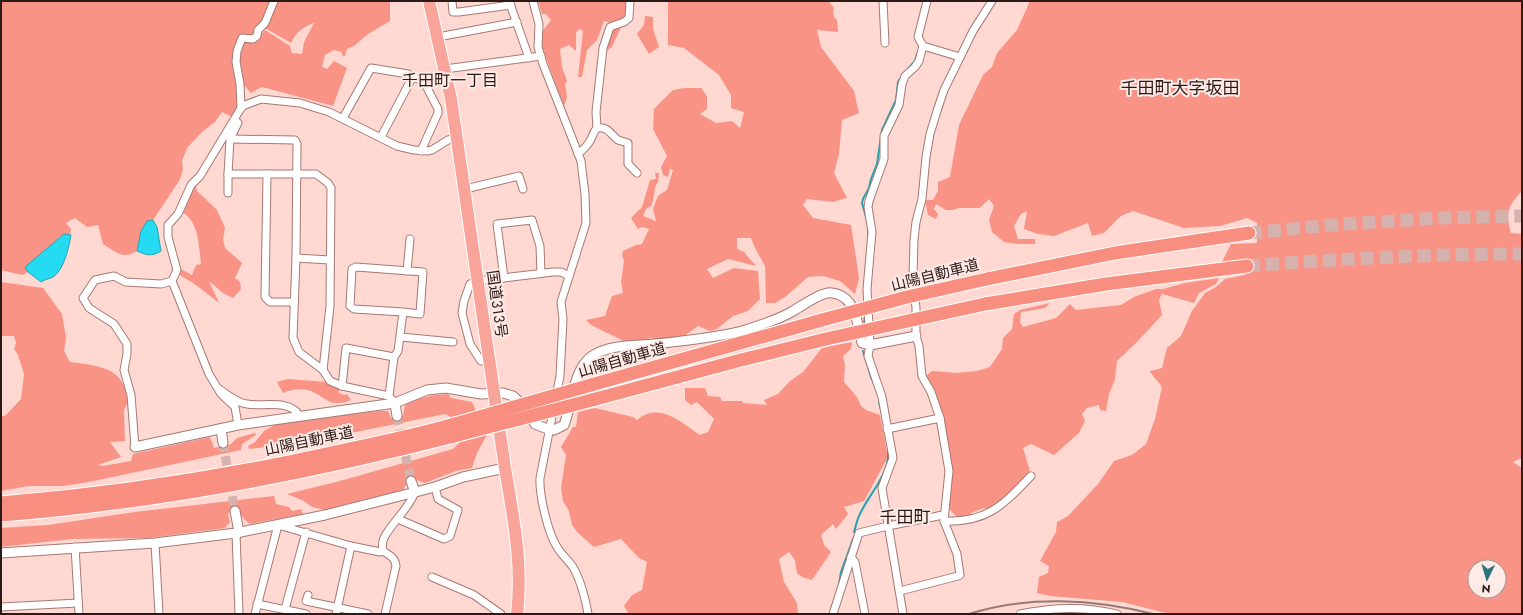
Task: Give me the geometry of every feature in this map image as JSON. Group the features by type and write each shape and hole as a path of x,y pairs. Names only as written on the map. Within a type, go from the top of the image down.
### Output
{"highway":[{"name":"国道313号","path":"429,1 445,69 457,138 517,543 519,580 516,614"},
{"name":"山陽自動車道","path":"1,515 111,503 223,486 383,453 591,385 908,297 1115,253 1249,233"},
{"name":"山陽自動車道","path":"1,503 110,491 284,463 358,447 454,430 592,400 826,339 985,304 1106,284 1247,266"}],"street":[{"path":"241,108 240,84 236,62 237,50 242,38 253,40 257,36 258,30 265,23 274,1"},
{"path":"452,1 453,12 510,3 529,58"},
{"path":"533,1 539,24 538,47 581,161 586,194 586,222 561,302 563,319 560,376 540,478 540,486 548,525 556,547 573,567 584,597 588,614"},
{"path":"578,154 586,147 592,133 596,128 596,112 603,48 610,27 624,22 629,18 630,1"},
{"path":"882,1 885,43"},
{"path":"901,613 900,591 882,488 893,458 882,396 868,356 870,345 867,289 872,232 868,201 884,159 884,136 900,104 902,84 905,76 915,68 919,61 923,46 918,37 927,1"},
{"path":"900,591 960,575 957,554 944,518 949,471 940,418 931,392 922,376 919,346 916,336 916,308 912,277 914,240 916,222 922,199 930,134 944,90 974,31 992,1"},
{"path":"438,37 517,22"},
{"path":"923,46 960,57"},
{"path":"445,69 541,56"},
{"path":"343,118 371,68 413,76 424,82 438,109 438,113 421,151"},
{"path":"381,137 413,76"},
{"path":"457,138 448,140 432,150 421,151 397,146 343,118 314,107 279,100 256,100 241,108 200,176 191,185 178,214 168,225 168,237 178,270 172,281 161,284 126,282 114,276 95,280 83,298 89,308 114,324 127,344 128,354 124,370 130,395 135,447 238,425 392,399 428,390 446,388 481,394 503,393 514,396 523,405 535,424 550,430 554,430 564,425 568,415 574,384 586,363 592,356 618,347 692,340 743,330 791,312 828,293 843,296 851,304 862,343 870,345 916,336"},
{"path":"228,193 230,139 238,123 235,120"},
{"path":"596,128 602,127 610,131 618,140 628,143 628,164 637,173"},
{"path":"230,139 295,140 297,144 297,174 294,343 299,352 323,370 330,381 342,386 392,399"},
{"path":"228,174 316,174 328,183 331,188 330,306 323,370"},
{"path":"267,174 265,297 270,302 294,302"},
{"path":"465,189 519,176 523,189"},
{"path":"504,278 497,224 532,220 540,246 541,273"},
{"path":"407,271 410,239"},
{"path":"296,258 330,260"},
{"path":"356,267 423,272 420,314 403,312 354,309 350,306 352,269 356,267"},
{"path":"489,361 481,361 470,344 462,313 464,301 470,284 478,281 553,272 561,272 569,276"},
{"path":"172,281 209,374 226,400 235,407 238,425"},
{"path":"397,416 392,399 394,357 398,351 403,312"},
{"path":"400,337 453,342"},
{"path":"342,386 346,348 394,357"},
{"path":"217,388 237,401 246,404 288,406 296,410 299,415"},
{"path":"887,429 940,418"},
{"path":"221,429 223,443"},
{"path":"3,554 76,547 156,543 278,525 325,515 435,487 463,477 505,468"},
{"path":"833,614 859,533 888,526 944,518 960,522 975,519 992,512 1010,499 1031,476"},
{"path":"382,551 384,538 412,498 414,492 411,481"},
{"path":"398,519 444,539 450,536 458,510 438,499 435,487"},
{"path":"235,511 239,614"},
{"path":"278,525 351,546 380,552 382,551 392,557 396,561 396,566 385,614"},
{"path":"255,614 278,525"},
{"path":"285,609 306,532"},
{"path":"156,543 159,614"},
{"path":"337,611 351,546"},
{"path":"76,547 79,614"},
{"path":"851,557 855,562 865,614"},
{"path":"432,577 474,596 501,614"},
{"path":"308,595 306,601 337,611 368,614"},
{"path":"1,607 78,603"},
{"path":"258,604 306,614"},
{"path":"1020,614 1085,608 1117,614"}],"shaded area":[{"path":"1,1 272,1 267,13 251,38 239,36 234,63 240,105 234,118 222,112 215,122 203,131 187,148 182,161 183,170 179,181 153,220 143,228 137,251 132,254 120,254 103,244 98,225 87,227 75,218 66,223 71,229 70,235 64,234 25,267 28,272 22,275 1,270"},
{"path":"390,1 390,21 368,34 354,46 347,49 345,56 343,56 341,52 334,50 325,55 322,67 327,69 334,61 347,68 333,106 262,87 251,93 242,83 237,61 243,41 255,41 265,30 290,46 292,53 302,54 304,42 314,23 300,30 291,43 265,28 277,2"},
{"path":"538,1 629,1 626,18 624,21 616,24 604,21 597,40 587,50 582,77 578,77 583,31 580,29 576,32 576,51 569,45 560,49 562,67 567,81 565,84 567,97 564,106 542,47 542,32 551,20 546,14 542,14"},
{"path":"668,1 828,1 834,8 833,15 837,20 838,32 817,30 821,47 854,91 859,113 842,120 839,154 834,173 847,198 833,202 807,199 803,205 813,218 851,225 859,278 855,294 840,281 823,276 808,277 785,297 775,303 766,303 765,266 751,238 737,238 737,249 744,252 756,266 728,259 707,269 713,278 734,268 758,271 760,299 748,311 733,316 717,329 710,331 698,326 683,337 660,340 650,338 639,342 626,342 591,325 586,320 605,316 612,296 623,293 621,282 624,261 622,255 623,251 642,244 649,229 642,227 638,229 631,218 642,207 650,180 656,179 655,173 659,173 652,205 646,209 643,216 656,221 653,209 658,196 667,190 673,170 670,169 668,177 663,175 661,167 667,156 653,129 654,109 673,90 684,88 701,88 707,96 707,109 700,114 716,123 732,121 740,128 744,112 731,108 731,95 719,75 684,48 668,45"},
{"path":"1030,1 1522,1 1522,191 1509,210 1508,220 1511,233 1522,234 1522,249 1518,250 1520,258 1522,258 1522,458 1513,462 1522,468 1522,614 1170,614 1122,602 1050,596 1037,593 1039,577 1048,573 1049,566 1040,561 1056,532 1057,522 1068,516 1098,484 1114,461 1132,455 1146,444 1155,419 1162,387 1150,371 1162,368 1167,348 1181,336 1192,311 1205,293 1216,287 1225,279 1245,275 1245,263 1222,262 1231,244 1257,243 1257,223 1247,218 1220,226 1184,228 1133,211 1121,216 1104,233 1092,236 1088,223 1054,236 1038,234 1024,229 1027,211 1021,214 1014,226 1018,239 1035,239 1035,244 1017,244 1004,242 992,232 989,220 994,206 989,199 980,208 959,208 946,210 936,204 934,209 938,214 936,219 928,215 925,200 933,200 938,191 938,182 950,177 959,125 983,75 992,67 997,53 1017,30"},
{"path":"645,16 653,17 653,29 659,47 649,54 637,34 644,25"},
{"path":"622,25 612,47 608,50 605,47 612,29"},
{"path":"195,184 197,191 217,210 225,228 223,239 225,248 242,263 235,278 240,282 241,289 233,298 223,293 209,281 219,303 196,285 178,274 179,268 192,275 196,265 201,264 199,242 195,228 188,216 182,212"},
{"path":"1219,278 1216,284 1199,293 1194,303 1162,294 1159,300 1162,315 1117,361 1115,379 1109,394 1106,411 1100,410 1099,405 1087,408 1082,414 1085,421 1079,433 1054,455 1031,444 1023,448 1030,471 1008,497 988,510 984,508 971,513 970,517 959,519 950,510 948,504 942,418 937,396 926,376 932,371 957,373 977,371 990,367 1002,349 1003,338 1012,329 1014,314 1020,310 1050,303 1045,308 1021,312 1020,322 1023,327 1056,318 1070,304 1076,310 1121,305 1134,297 1156,289 1163,289 1185,283"},
{"path":"1,282 43,288 62,314 66,338 64,351 70,362 107,369 119,378 123,384 128,402 124,410 125,441 110,442 121,457 98,465 103,466 131,461 133,454 210,437 214,448 231,444 237,438 255,433 256,435 242,444 241,450 89,482 63,486 29,486 1,491 1,417 6,415 21,399 24,374 18,355 14,349 16,343 14,336 1,336"},
{"path":"852,342 851,349 843,356 845,365 844,382 857,397 861,406 866,410 880,415 888,457 864,501 844,507 848,514 836,529 833,524 821,535 824,545 831,552 812,580 802,577 797,573 795,560 789,552 779,559 784,582 797,603 798,614 629,614 624,606 632,595 642,590 647,562 639,558 621,539 594,547 578,533 572,525 569,511 563,501 561,488 566,455 561,447 573,427 576,427 578,412 595,408 633,417 637,420 653,412 662,413 678,420 700,435 708,432 714,419 697,402 691,405 685,400 685,388 705,388 708,396 720,397 722,401 742,401 743,403 767,405 764,400 778,394 790,381 803,372 822,348"},
{"path":"288,379 326,382 339,387 339,393 344,395 347,394 351,400 333,403 311,391 304,389 283,393 277,382"},
{"path":"448,394 451,398 472,402 476,411 453,418 445,414 306,442 249,449 248,446 255,442 264,431 274,425 379,411 388,411 391,418 403,416 405,405 410,402 426,397"},
{"path":"487,435 477,453 472,468 456,471 425,483 414,479 408,482 403,490 325,510 312,507 304,501 287,494 340,481 453,449 460,442"},
{"path":"274,496 276,504 289,507 292,511 301,509 303,514 250,524 244,519 238,510 228,514 230,522 225,528 149,538 72,539 1,547 1,528 48,525 135,512"}],"water":[{"path":"153,220 157,227 161,251 152,255 137,251 141,231 147,221"},
{"path":"64,234 71,235 63,264 57,274 41,282 28,272 25,267"}],"waterway":[{"path":"906,71 915,61 917,54"},
{"path":"866,217 862,203 863,199 869,188 877,164 882,130 896,100 898,82 903,74"},
{"path":"868,229 868,241"},
{"path":"864,326 865,313"},
{"path":"863,351 874,384"},
{"path":"879,402 882,413"},
{"path":"854,532 859,516 886,468 888,451"},
{"path":"839,584 841,572 853,539"}],"tunnel":[{"path":"1249,233 1343,224 1440,218 1522,216"},
{"path":"1247,266 1384,257 1522,254"},
{"path":"397,416 411,481"},
{"path":"223,443 235,511"}],"railway":[{"path":"969,614 1014,604 1061,601 1108,605 1153,614"}],"district":[{"name":"千田町一丁目","path":"450,80"},
{"name":"千田町大字坂田","path":"1180,88"},
{"name":"千田町","path":"905,517"}]}
